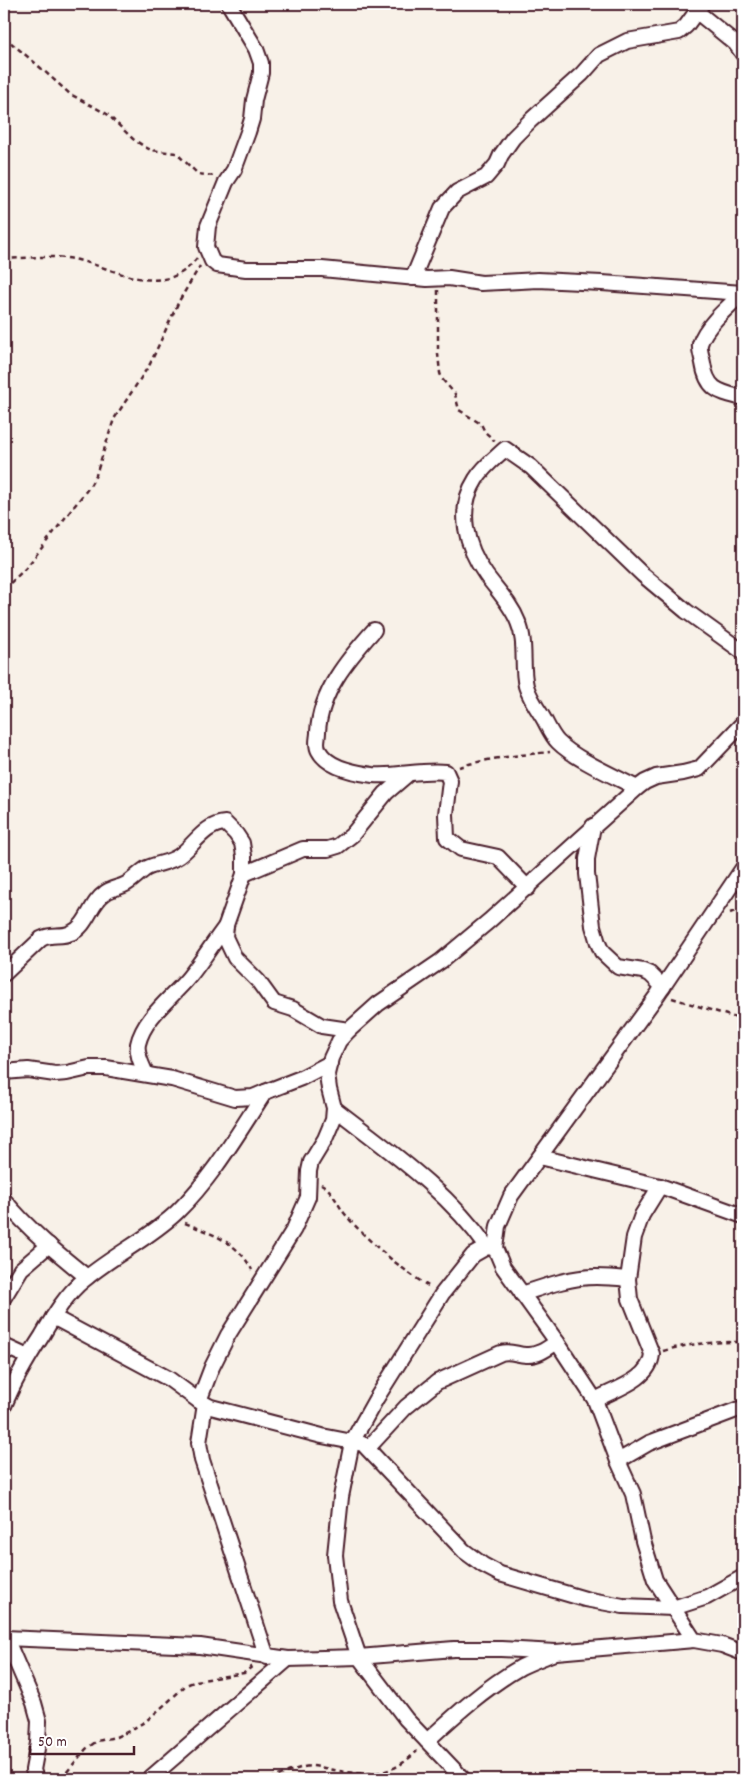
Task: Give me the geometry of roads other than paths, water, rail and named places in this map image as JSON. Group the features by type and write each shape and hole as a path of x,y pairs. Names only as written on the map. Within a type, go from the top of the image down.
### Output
{"street":[{"path":"229,4 256,49 261,68 250,126 234,170 226,182 208,226 207,249 212,261 217,265 246,269 322,269 413,278 449,278 482,283 538,280 743,293"},
{"path":"413,278 442,208 457,192 486,177 493,170 513,138 582,74 599,55 628,41 680,32 699,8 735,42 743,54"},
{"path":"743,293 711,326 700,344 705,376 716,390 724,394 743,398"},
{"path":"636,788 568,751 556,740 531,697 524,673 521,629 518,620 478,561 466,534 466,502 477,477 506,449 531,467 643,575 743,652"},
{"path":"374,630 350,657 320,712 316,744 319,752 336,766 370,774 385,776 426,771 446,772 450,781 446,814 447,838 461,849 498,857 528,888"},
{"path":"262,1656 202,1460 199,1443 202,1402 212,1367 228,1335 294,1229 308,1197 311,1162 325,1139 333,1120 334,1108 327,1074 340,1041 349,1030 378,1004 441,961 528,888 636,788 656,776 699,769 743,723"},
{"path":"244,874 303,849 328,849 338,846 352,834 395,784 407,774"},
{"path":"4,974 41,939 48,935 71,933 77,929 92,912 102,894 125,885 147,868 168,862 197,841 208,828 225,823 242,843 244,856 244,874 226,925 225,937 235,958 258,982 274,1004 293,1009 322,1026 349,1030"},
{"path":"593,826 587,859 587,874 592,926 598,943 602,952 618,968 643,971 650,974 661,991"},
{"path":"491,1248 498,1226 512,1196 661,991 743,868"},
{"path":"146,1074 138,1056 137,1047 140,1035 154,1015 189,976 226,925"},
{"path":"4,1072 28,1070 55,1074 96,1067 179,1081 234,1098 253,1097 302,1078 330,1063"},
{"path":"4,1406 15,1379 71,1291 87,1277 148,1237 171,1217 197,1190 221,1159 265,1092"},
{"path":"334,1108 439,1192 491,1248 557,1342 595,1400 618,1461 633,1494 643,1541 655,1580 694,1640"},
{"path":"540,1157 660,1186 741,1212"},
{"path":"595,1400 635,1380 645,1372 651,1363 652,1354 630,1299 628,1279 634,1237 642,1215 660,1186"},
{"path":"4,1200 24,1222 87,1277"},
{"path":"4,1297 21,1268 49,1245"},
{"path":"463,1779 388,1697 359,1657 340,1601 334,1555 341,1496 352,1442 376,1399 442,1294 473,1255 491,1248"},
{"path":"522,1294 570,1279 595,1277 628,1279"},
{"path":"53,1317 169,1379 211,1407 363,1444 464,1551 482,1565 500,1574 585,1599 623,1606 673,1608 707,1597 743,1577"},
{"path":"368,1448 406,1407 437,1382 507,1351 533,1355 557,1342"},
{"path":"4,1346 28,1357"},
{"path":"618,1461 650,1443 739,1409"},
{"path":"36,1779 33,1770 38,1743 39,1721 34,1703 5,1638 200,1646 288,1659 359,1657 454,1649 556,1652 694,1640 722,1645 743,1653"},
{"path":"427,1741 464,1707 498,1681 522,1666 556,1652"},
{"path":"149,1779 288,1659"}]}
